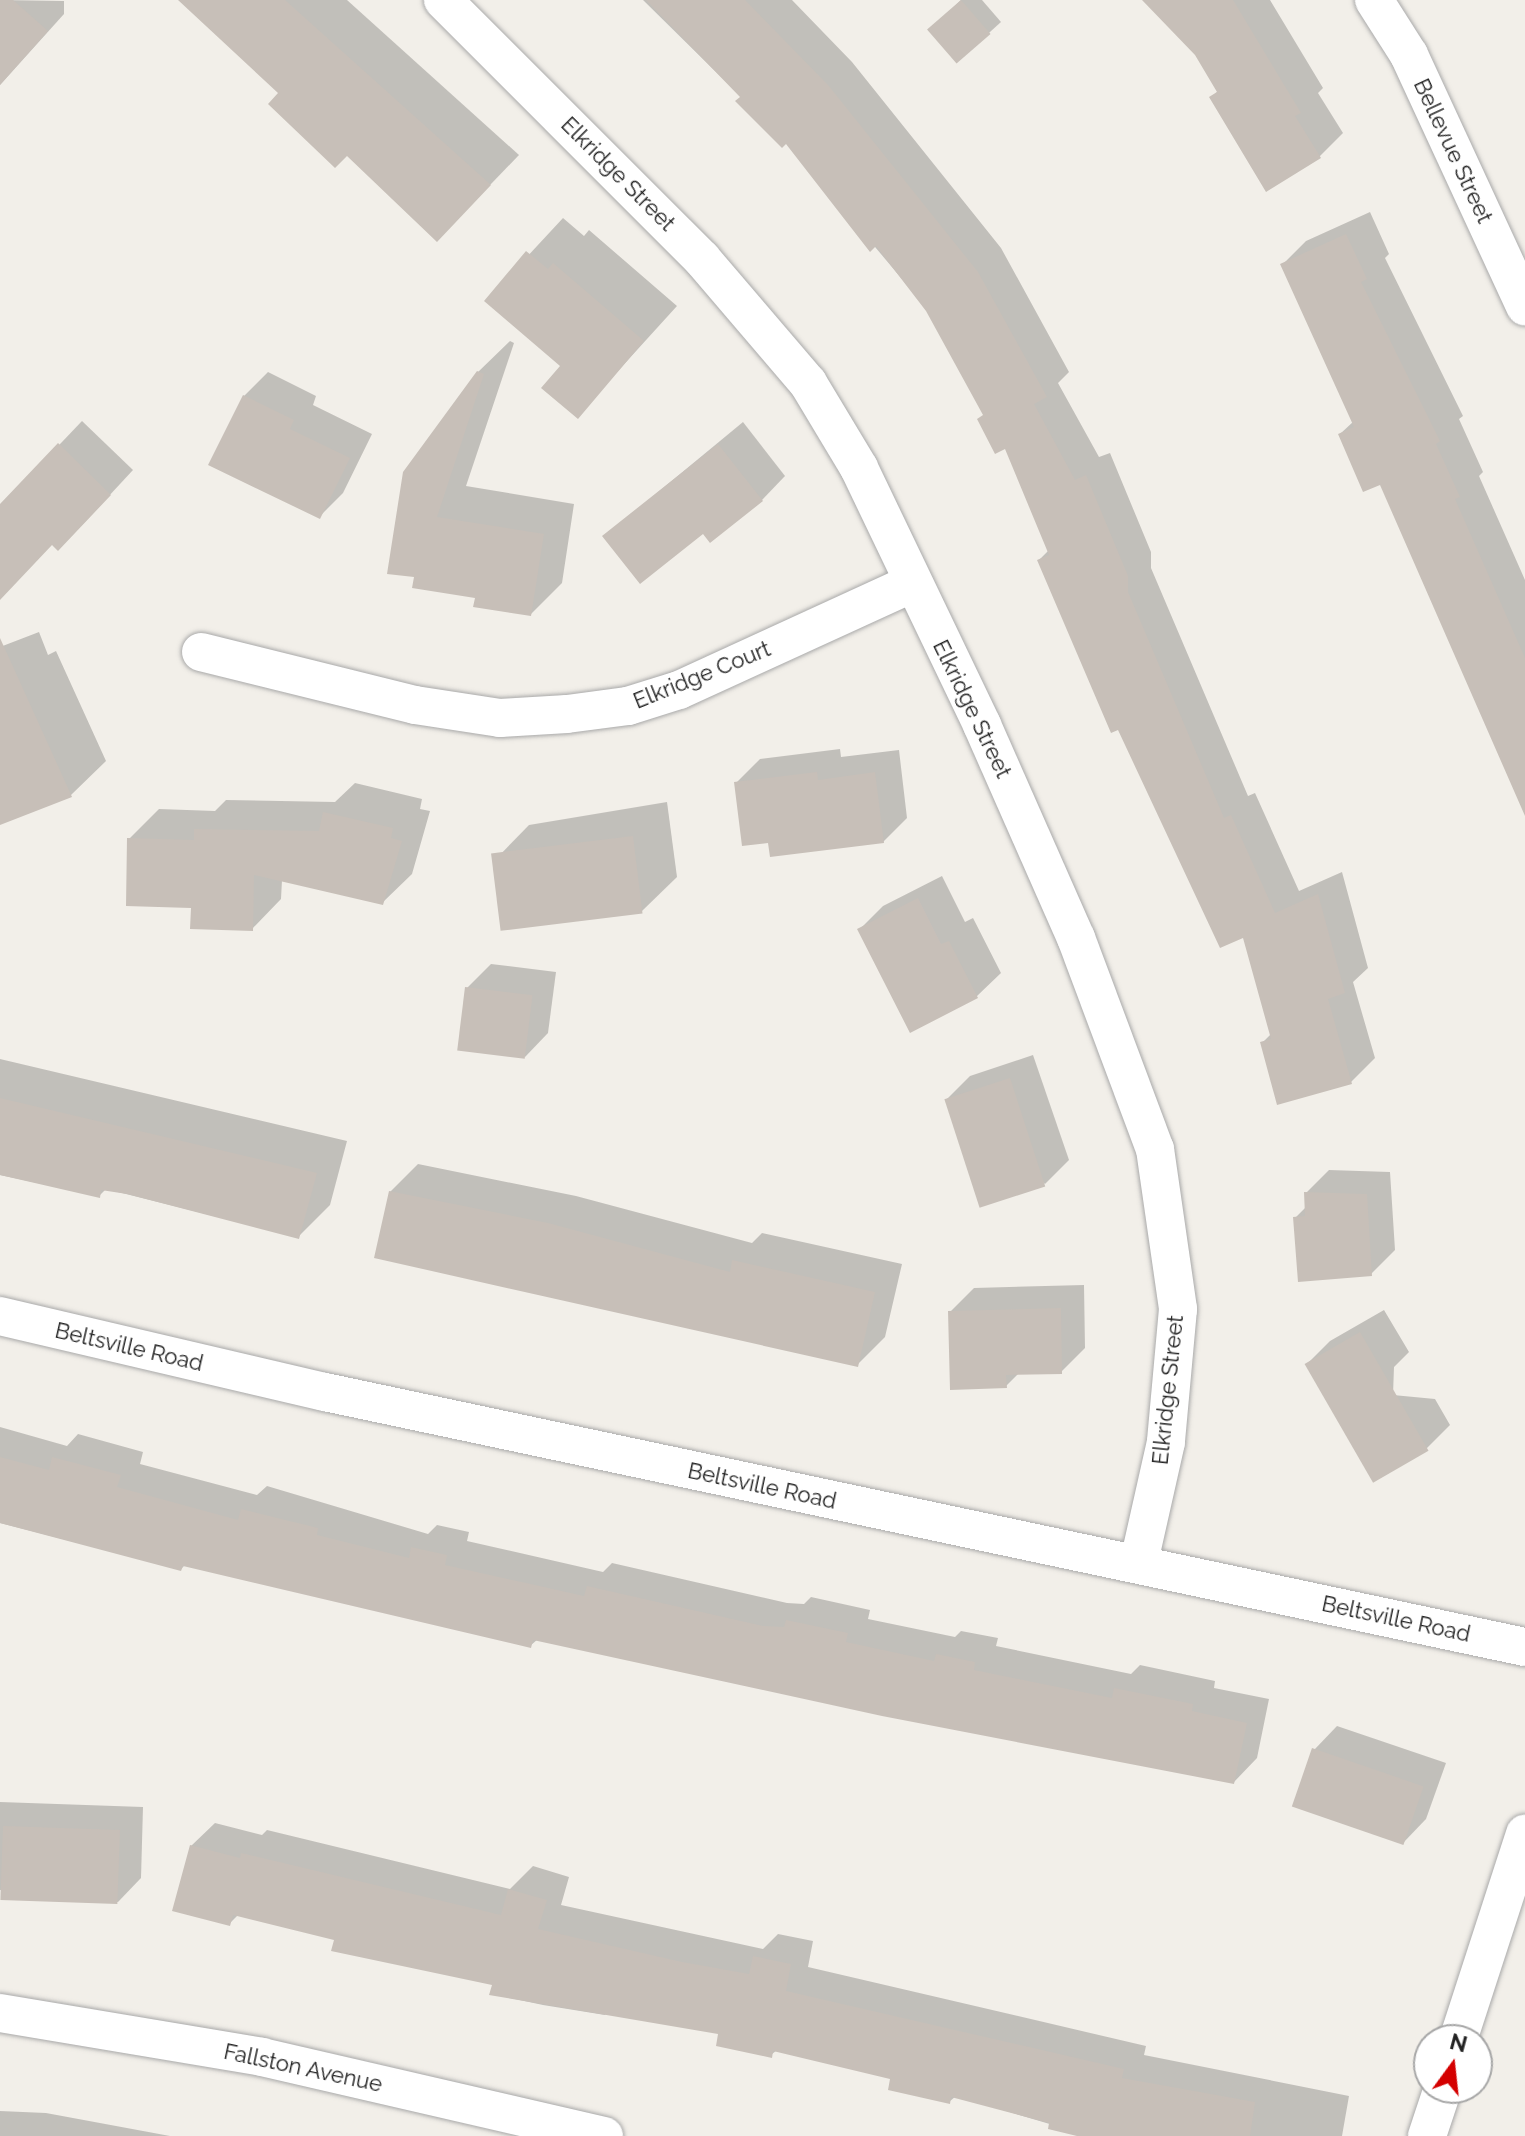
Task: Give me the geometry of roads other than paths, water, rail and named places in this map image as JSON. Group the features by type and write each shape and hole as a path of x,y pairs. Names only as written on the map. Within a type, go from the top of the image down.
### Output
{"street":[{"name":"Elkridge Street","path":"443,0 702,259 808,383 859,468 910,584 982,725 1076,938 1155,1149 1178,1309 1166,1442 1139,1562"},
{"name":"Bellevue Street","path":"1374,0 1409,55 1525,306"},
{"name":"Elkridge Court","path":"201,652 415,705 500,718 567,714 628,706 679,690 910,584"},
{"name":"Beltsville Road","path":"0,1316 512,1432 1139,1562 1525,1647"},
{"path":"1463,2024 1525,1834"},
{"name":"Fallston Avenue","path":"0,2013 262,2057 604,2136"},
{"path":"1427,2136 1438,2104"}]}
